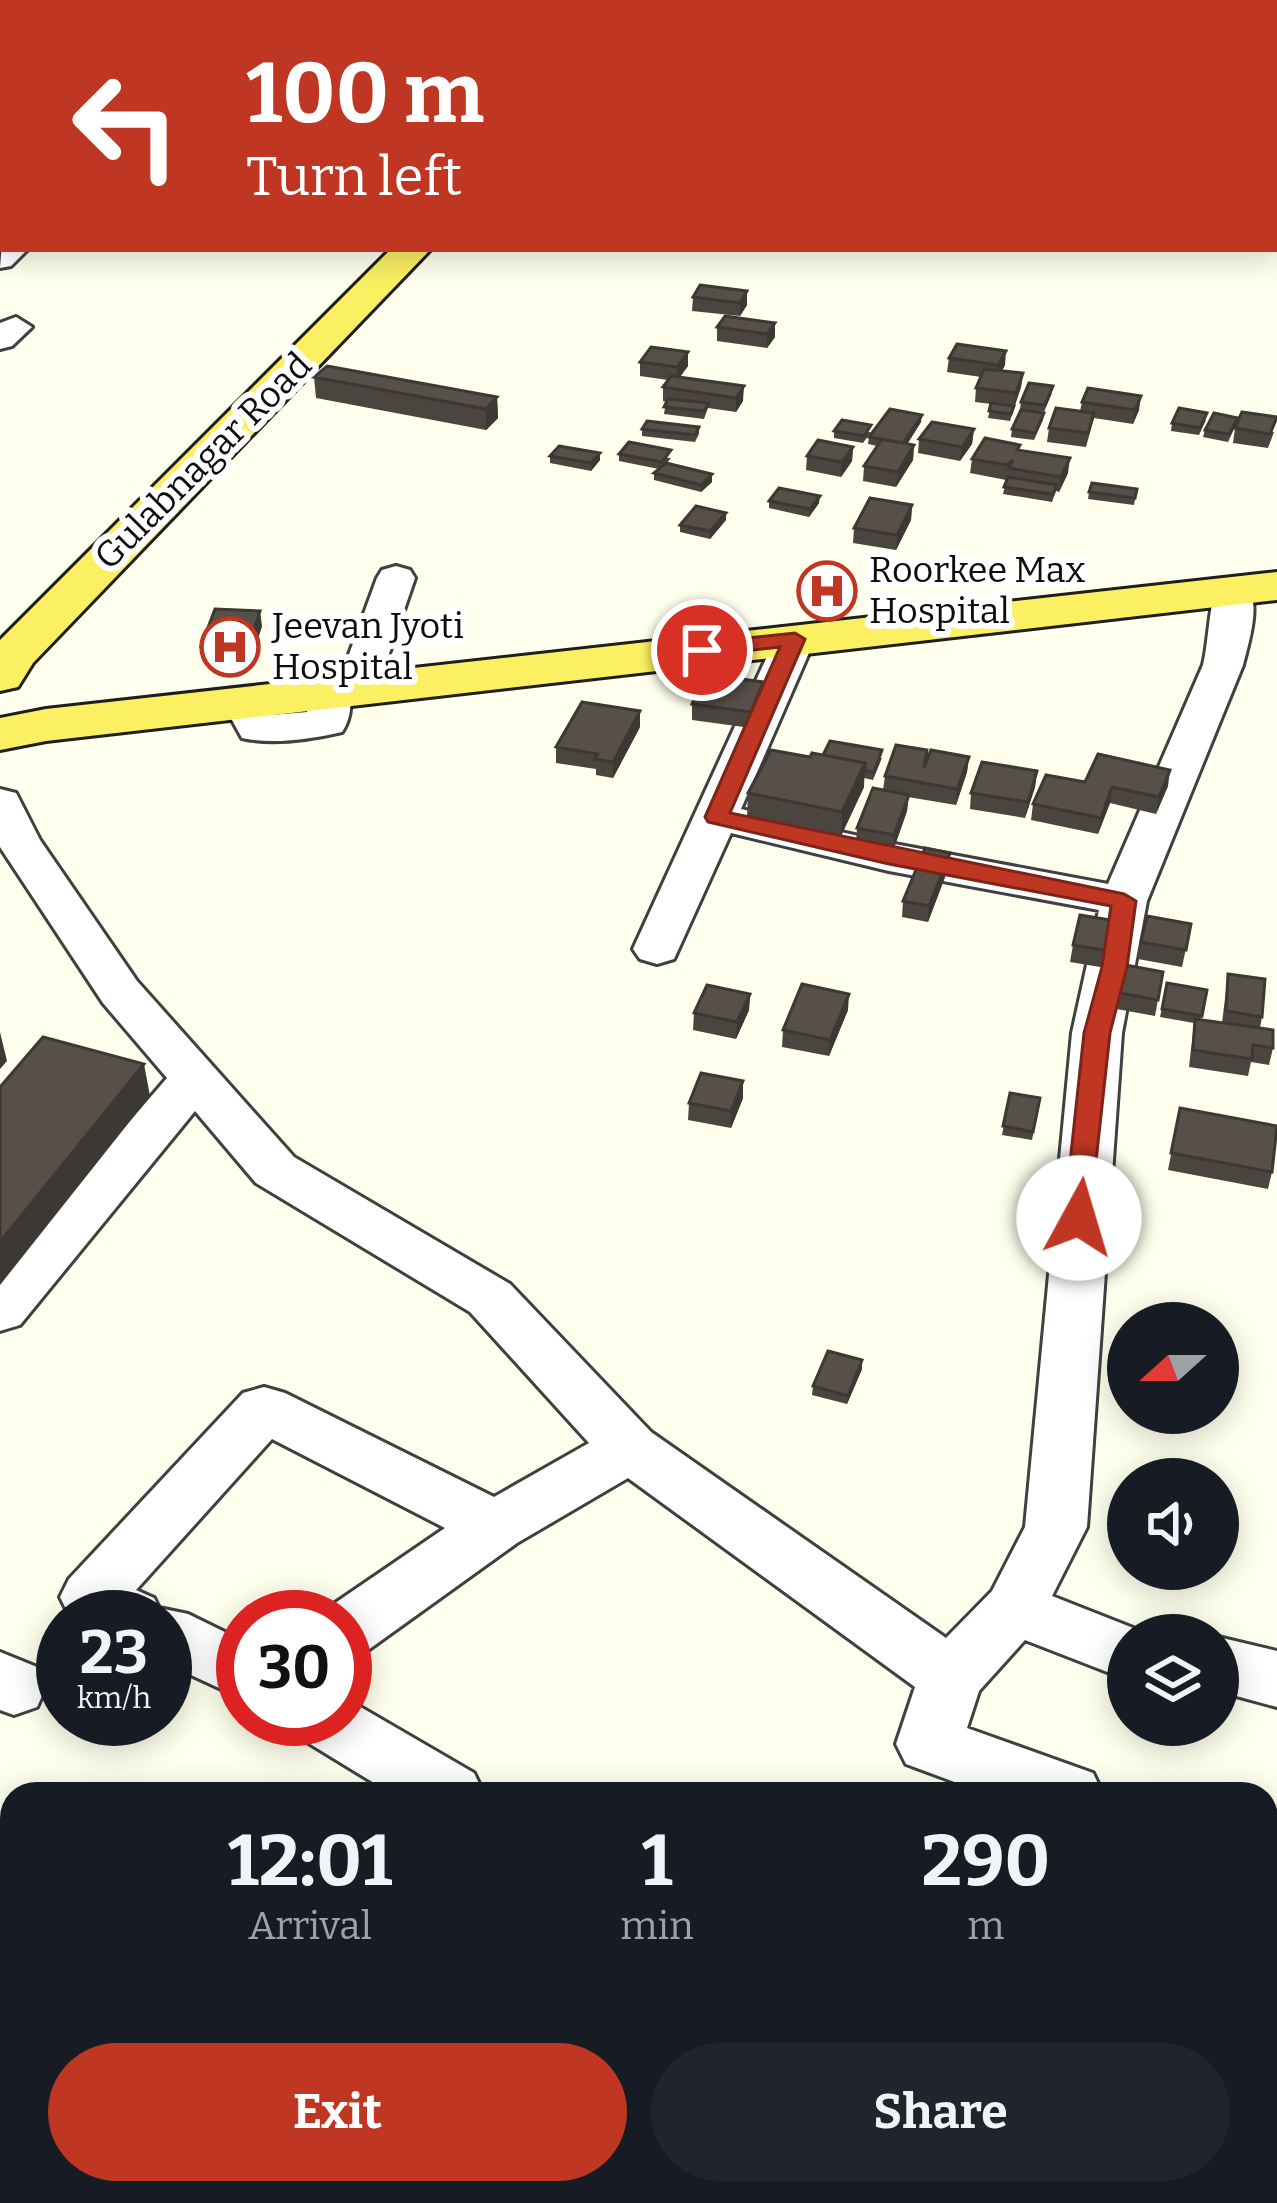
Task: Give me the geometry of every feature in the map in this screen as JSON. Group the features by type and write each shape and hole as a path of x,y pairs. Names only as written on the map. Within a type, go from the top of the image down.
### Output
{"main road":[{"name":"Gulabnagar Road","path":"4,661 409,252"},
{"path":"0,734 243,702 347,680 1262,581"},
{"path":"0,712 795,639 1262,581"}],"street":[{"path":"205,0 294,0"},
{"path":"347,680 396,578"},
{"path":"1036,1782 929,1744 951,1677 1014,1609 1056,1527 1097,1033 1124,901 1223,665 1232,631 1262,581"},
{"path":"657,949 795,639"},
{"path":"0,802 18,840 120,992 275,1170 490,1298 630,1448 951,1677"},
{"path":"717,817 1124,901"},
{"path":"0,1310 195,1078"},
{"path":"97,1590 264,1409 496,1526"},
{"path":"372,1612 496,1526 630,1448"},
{"path":"1014,1609 1107,1645"},
{"path":"1239,1669 1277,1679"},
{"path":"370,1746 429,1782"}],"building":[{"path":"700,285 747,291 740,303 693,297"},
{"path":"725,316 775,323 767,334 717,327"},
{"path":"957,344 1006,351 998,365 949,358"},
{"path":"651,347 688,352 677,367 640,362"},
{"path":"327,366 497,397 486,409 314,377"},
{"path":"984,369 1023,373 1016,393 976,388"},
{"path":"671,376 744,386 736,398 663,387"},
{"path":"1029,383 1053,386 1045,405 1021,402"},
{"path":"1088,388 1141,396 1135,410 1082,402"},
{"path":"668,399 709,403 704,411 664,407"},
{"path":"991,403 1014,406 1011,414 989,411"},
{"path":"1056,408 1094,413 1088,433 1049,428"},
{"path":"1179,408 1207,413 1200,428 1172,423"},
{"path":"890,409 922,415 903,443 869,437"},
{"path":"1021,410 1044,413 1035,433 1012,429"},
{"path":"1242,412 1277,417 1270,434 1235,428"},
{"path":"1214,413 1238,418 1229,434 1205,430"},
{"path":"842,420 871,425 864,436 834,431"},
{"path":"647,421 699,427 695,435 642,429"},
{"path":"932,422 974,429 962,447 919,439"},
{"path":"985,438 1020,445 1017,450 1070,458 1061,477 1009,468 1013,460 1007,465 972,459"},
{"path":"882,439 914,445 898,472 864,466"},
{"path":"818,440 853,447 842,462 807,456"},
{"path":"629,442 671,450 662,462 619,454"},
{"path":"559,446 600,453 591,463 550,456"},
{"path":"666,463 712,474 701,485 654,473"},
{"path":"1008,477 1057,485 1053,494 1004,487"},
{"path":"1092,483 1137,489 1135,498 1089,492"},
{"path":"779,488 820,496 810,509 769,501"},
{"path":"870,498 912,505 897,535 854,528"},
{"path":"696,506 726,513 710,531 680,525"},
{"path":"819,575 839,577 836,592 815,590"},
{"path":"215,609 260,611 248,648 201,646"},
{"path":"705,674 763,682 751,712 692,704"},
{"path":"582,702 640,711 613,762 595,759 598,754 556,747"},
{"path":"830,741 882,750 874,772 865,771 865,763 823,755"},
{"path":"896,745 927,750 924,768 931,750 969,757 957,789 885,776"},
{"path":"771,750 865,763 842,812 748,793"},
{"path":"1098,754 1170,770 1159,797 1112,787 1101,818 1033,804 1046,775 1085,782"},
{"path":"982,762 1037,771 1028,802 971,793"},
{"path":"873,788 909,795 894,835 857,828"},
{"path":"925,848 950,853 929,906 903,901"},
{"path":"1080,915 1116,921 1109,951 1073,945"},
{"path":"1147,916 1191,924 1186,950 1141,942"},
{"path":"1120,964 1163,972 1158,1000 1114,992"},
{"path":"1228,974 1265,979 1262,1017 1226,1011"},
{"path":"1167,983 1207,990 1202,1016 1162,1009"},
{"path":"802,984 849,994 830,1040 783,1030"},
{"path":"707,985 750,994 737,1022 694,1013"},
{"path":"1195,1019 1273,1030 1273,1048 1253,1045 1252,1059 1193,1050"},
{"path":"43,1037 144,1064 0,1242 0,1087"},
{"path":"701,1073 743,1081 731,1111 689,1103"},
{"path":"1010,1093 1040,1098 1033,1132 1003,1126"},
{"path":"1180,1108 1277,1126 1272,1172 1171,1153"},
{"path":"828,1351 862,1360 848,1396 813,1386"}],"place":[{"name":"Roorkee Max Hospital","path":"827,591"},
{"name":"Jeevan Jyoti Hospital","path":"230,647"}],"route":[{"path":"702,650 795,639 717,817 1124,901 1097,1033 1079,1218"}]}
